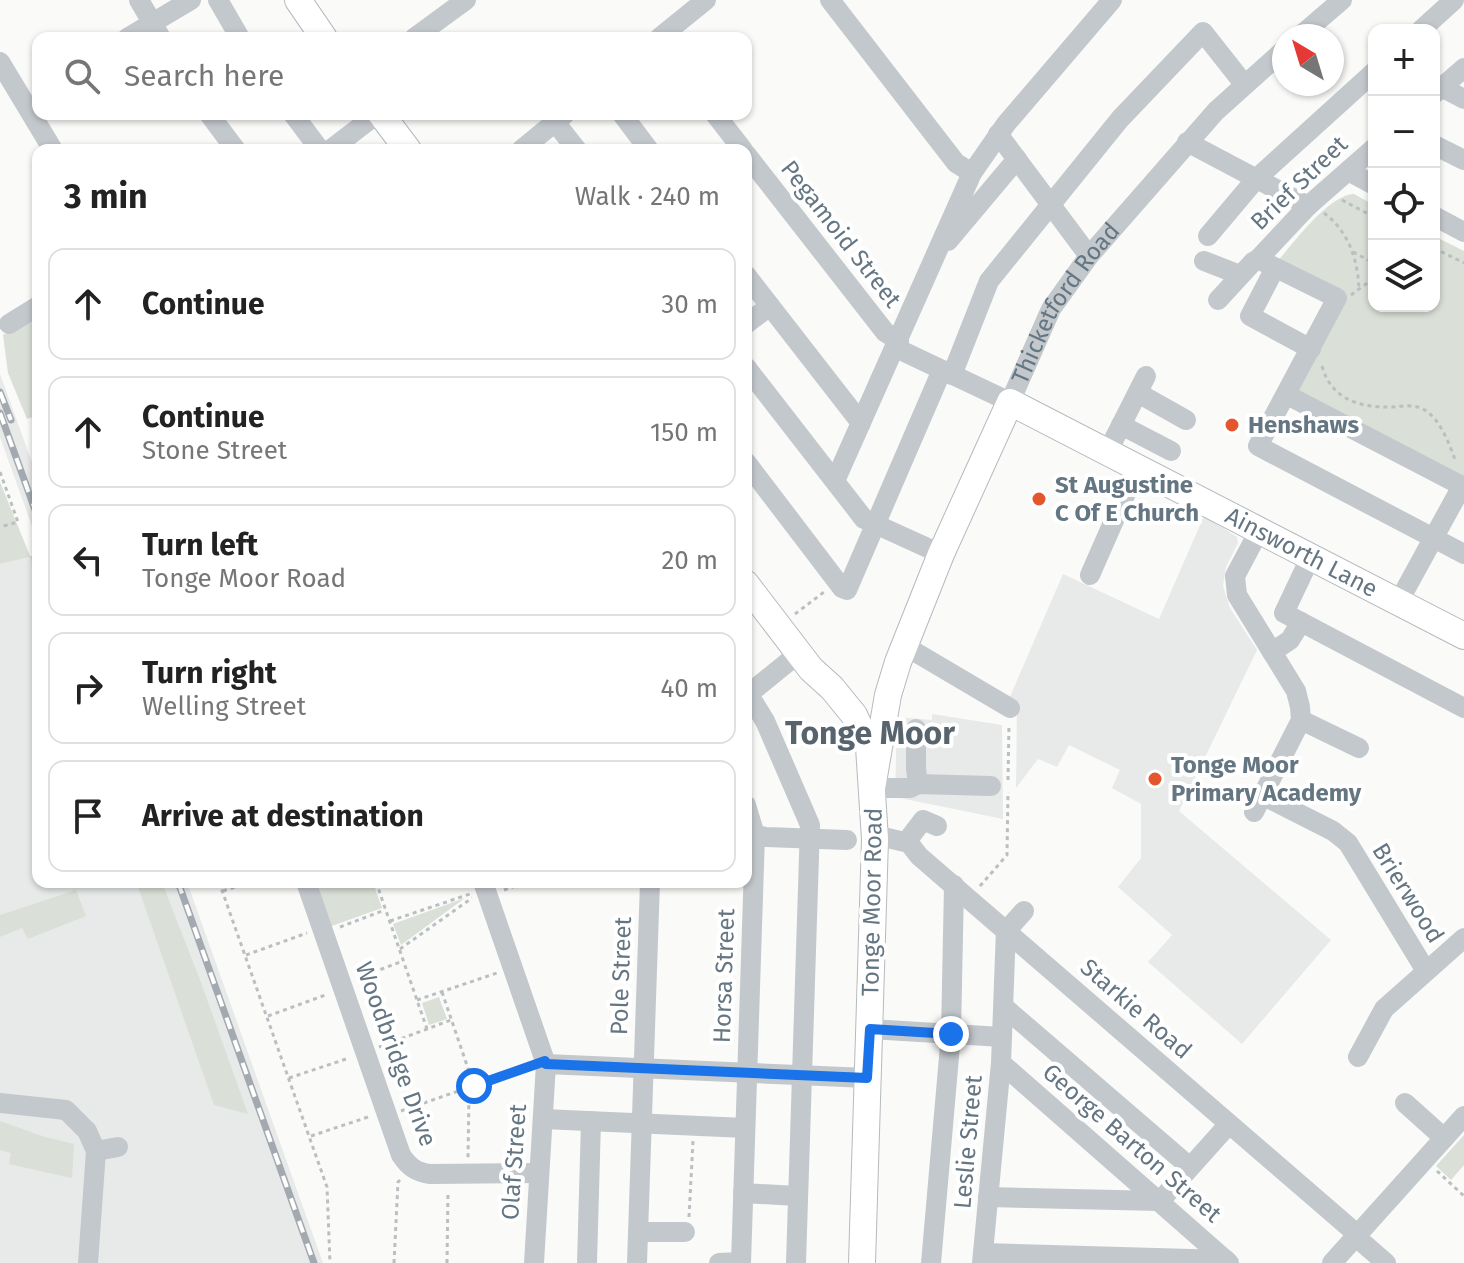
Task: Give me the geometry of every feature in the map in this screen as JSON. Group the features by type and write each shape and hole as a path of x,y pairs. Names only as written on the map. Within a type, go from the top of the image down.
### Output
{"main road":[{"path":"298,0 320,32"},
{"path":"384,120 403,144"},
{"name":"Ainsworth Lane","path":"1010,402 1464,636"},
{"name":"Thicketford Road","path":"871,784 888,695 905,646 941,554 1010,402"},
{"name":"Tonge Moor Road","path":"752,592 805,661 824,699 850,724 871,784 875,835 862,1263"},
{"path":"850,724 877,707 888,695"}],"street":[{"path":"139,0 156,31 191,0"},
{"path":"218,0 237,32"},
{"path":"422,32 466,0"},
{"path":"666,32 706,0"},
{"path":"830,0 956,163 972,173"},
{"path":"835,481 972,173 1090,8 1112,0"},
{"path":"1314,24 1342,0"},
{"path":"1428,24 1454,0"},
{"path":"752,470 847,590 989,281 1120,119 1203,32 1244,84"},
{"name":"Thicketford Road","path":"1010,402 1051,309 1089,256 1187,142 1272,60"},
{"path":"0,62 30,95"},
{"path":"1440,89 1464,68"},
{"path":"1208,236 1256,179 1368,77"},
{"path":"1440,92 1464,99"},
{"path":"40,120 50,144"},
{"path":"214,120 232,144"},
{"path":"298,120 316,144"},
{"path":"338,144 371,120"},
{"path":"528,144 558,120"},
{"path":"561,120 574,144"},
{"path":"626,120 644,144"},
{"name":"Pegamoid Street","path":"720,120 738,144"},
{"path":"998,134 1089,256"},
{"path":"1187,142 1256,179 1314,200"},
{"path":"1440,148 1464,160"},
{"name":"Brief Street","path":"1265,261 1314,200 1368,153"},
{"path":"939,249 959,230 1017,159"},
{"name":"Pegamoid Street","path":"752,162 897,344 947,373 1010,402"},
{"path":"1348,171 1368,182"},
{"path":"1440,219 1464,232"},
{"path":"1204,261 1240,275"},
{"path":"1265,261 1250,316 1311,349"},
{"path":"1218,300 1253,262 1265,261 1337,298 1258,446 1464,554"},
{"path":"752,283 861,423"},
{"path":"752,320 770,306"},
{"path":"9,324 32,310"},
{"path":"752,375 856,510 877,526 941,554"},
{"path":"1108,451 1142,384 1186,420"},
{"path":"1287,395 1462,481 1399,601"},
{"path":"1121,425 1171,451"},
{"path":"1090,575 1109,549 1137,468"},
{"path":"1260,529 1235,576 1237,595 1296,691 1301,720 1359,748"},
{"path":"1311,556 1284,613 1464,708"},
{"path":"1272,652 1290,640 1301,622"},
{"path":"905,646 1010,708"},
{"path":"752,690 805,661"},
{"path":"752,701 765,721 810,825 796,1263"},
{"name":"Brierwood","path":"1301,720 1258,804 1333,831 1348,843 1426,971"},
{"path":"916,729 918,784"},
{"path":"871,784 910,788 918,784 991,786"},
{"path":"875,835 907,841 923,820 937,826"},
{"path":"752,834 847,840"},
{"name":"Starkie Road","path":"907,841 919,856 1386,1263"},
{"name":"Woodbridge Drive","path":"308,888 401,1155 412,1168 430,1174 538,1173"},
{"name":"Pole Street","path":"637,1263 650,888"},
{"name":"Horsa Street","path":"741,1262 749,888"},
{"path":"485,889 504,919 513,967 546,1062 867,1078"},
{"path":"931,1263 962,892"},
{"path":"1006,930 1024,911"},
{"name":"Leslie Street","path":"983,1258 1001,1063 1006,930"},
{"name":"Brierwood","path":"1345,1035 1361,1052 1384,1009 1464,938"},
{"path":"1004,1007 1190,1167"},
{"path":"870,1029 1002,1037"},
{"name":"Olaf Street","path":"534,1263 546,1062"},
{"name":"George Barton Street","path":"1001,1063 1227,1262"},
{"path":"0,1103 66,1110 87,1131 96,1151 88,1263"},
{"path":"1405,1103 1444,1138"},
{"path":"1332,1263 1464,1116"},
{"path":"543,1119 745,1128"},
{"path":"587,1263 591,1121"},
{"path":"988,1197 1160,1201 1229,1124"},
{"path":"96,1151 118,1147"},
{"path":"743,1193 797,1196"},
{"path":"638,1232 685,1232"},
{"path":"983,1258 1227,1262"},
{"path":"719,1263 741,1262"}],"path":[{"path":"1314,200 1368,215"},
{"path":"1314,200 1338,226 1353,252 1359,290"},
{"path":"1440,251 1464,263"},
{"path":"1353,252 1368,260"},
{"path":"1325,378 1333,391 1355,401 1381,406 1407,405 1432,416 1442,429 1462,481"},
{"path":"0,472 18,522 0,527"},
{"path":"779,626 837,581"},
{"path":"962,892 1007,855 1010,708"},
{"path":"222,888 327,1187 330,1263"},
{"path":"223,891 232,888"},
{"path":"378,888 427,1029"},
{"path":"389,921 485,889"},
{"path":"399,950 485,889"},
{"path":"245,955 385,910"},
{"path":"267,1016 403,961"},
{"path":"417,1000 513,967"},
{"path":"442,992 474,1086"},
{"path":"289,1078 451,1020"},
{"path":"311,1136 546,1062"},
{"path":"447,1263 469,1094 474,1086"},
{"path":"685,1232 691,1208 693,1136"},
{"path":"1425,1160 1464,1196"},
{"path":"394,1263 398,1182 412,1168"}],"shaded area":[{"path":"1354,194 1368,202 1368,312 1440,312 1440,239 1464,251 1464,476 1298,391 1345,297 1276,263 1322,211 1344,196"},
{"path":"27,321 32,322 32,417 27,419 8,373 3,335"},
{"path":"0,374 32,462 32,526 0,437"},
{"path":"0,482 32,556 32,564 30,557 0,564"},
{"name":"Tonge Moor Primary Academy","path":"1204,516 1237,537 1238,543 1226,567 1223,586 1230,608 1257,650 1179,811 1331,940 1242,1044 1148,962 1172,935 1118,887 1141,858 1141,804 1112,788 1120,770 1069,745 1057,767 1038,759 1016,788 1017,704 1009,699 1063,574 1159,619"},
{"path":"30,557 32,564 32,888 138,888 214,1104 247,1113 164,888 189,888 323,1263 0,1263 0,564"},
{"path":"932,714 1002,725 1003,819 895,797 897,717 932,720"},
{"path":"138,888 164,888 248,1114 214,1105"},
{"path":"315,888 375,888 382,908 329,927"},
{"path":"76,890 86,916 28,939 22,928 0,937 0,915"},
{"path":"465,898 401,945 393,924"},
{"path":"439,997 447,1019 429,1025 422,1003"},
{"path":"0,1121 74,1144 72,1178 9,1164 11,1153 0,1150"},
{"path":"1464,1135 1464,1165 1451,1180 1436,1166"}],"railway":[{"path":"0,392 11,420"},
{"path":"0,413 32,501"},
{"path":"180,888 314,1263"}],"place":[{"name":"Henshaws","path":"1232,425"},
{"name":"St Augustine C Of E Church","path":"1039,499"},
{"name":"Tonge Moor Primary Academy","path":"1155,779"}],"district":[{"name":"Tonge Moor","path":"870,733"}],"route":[{"path":"474,1086 545,1061 546,1064 867,1078 870,1029 951,1034"}]}
